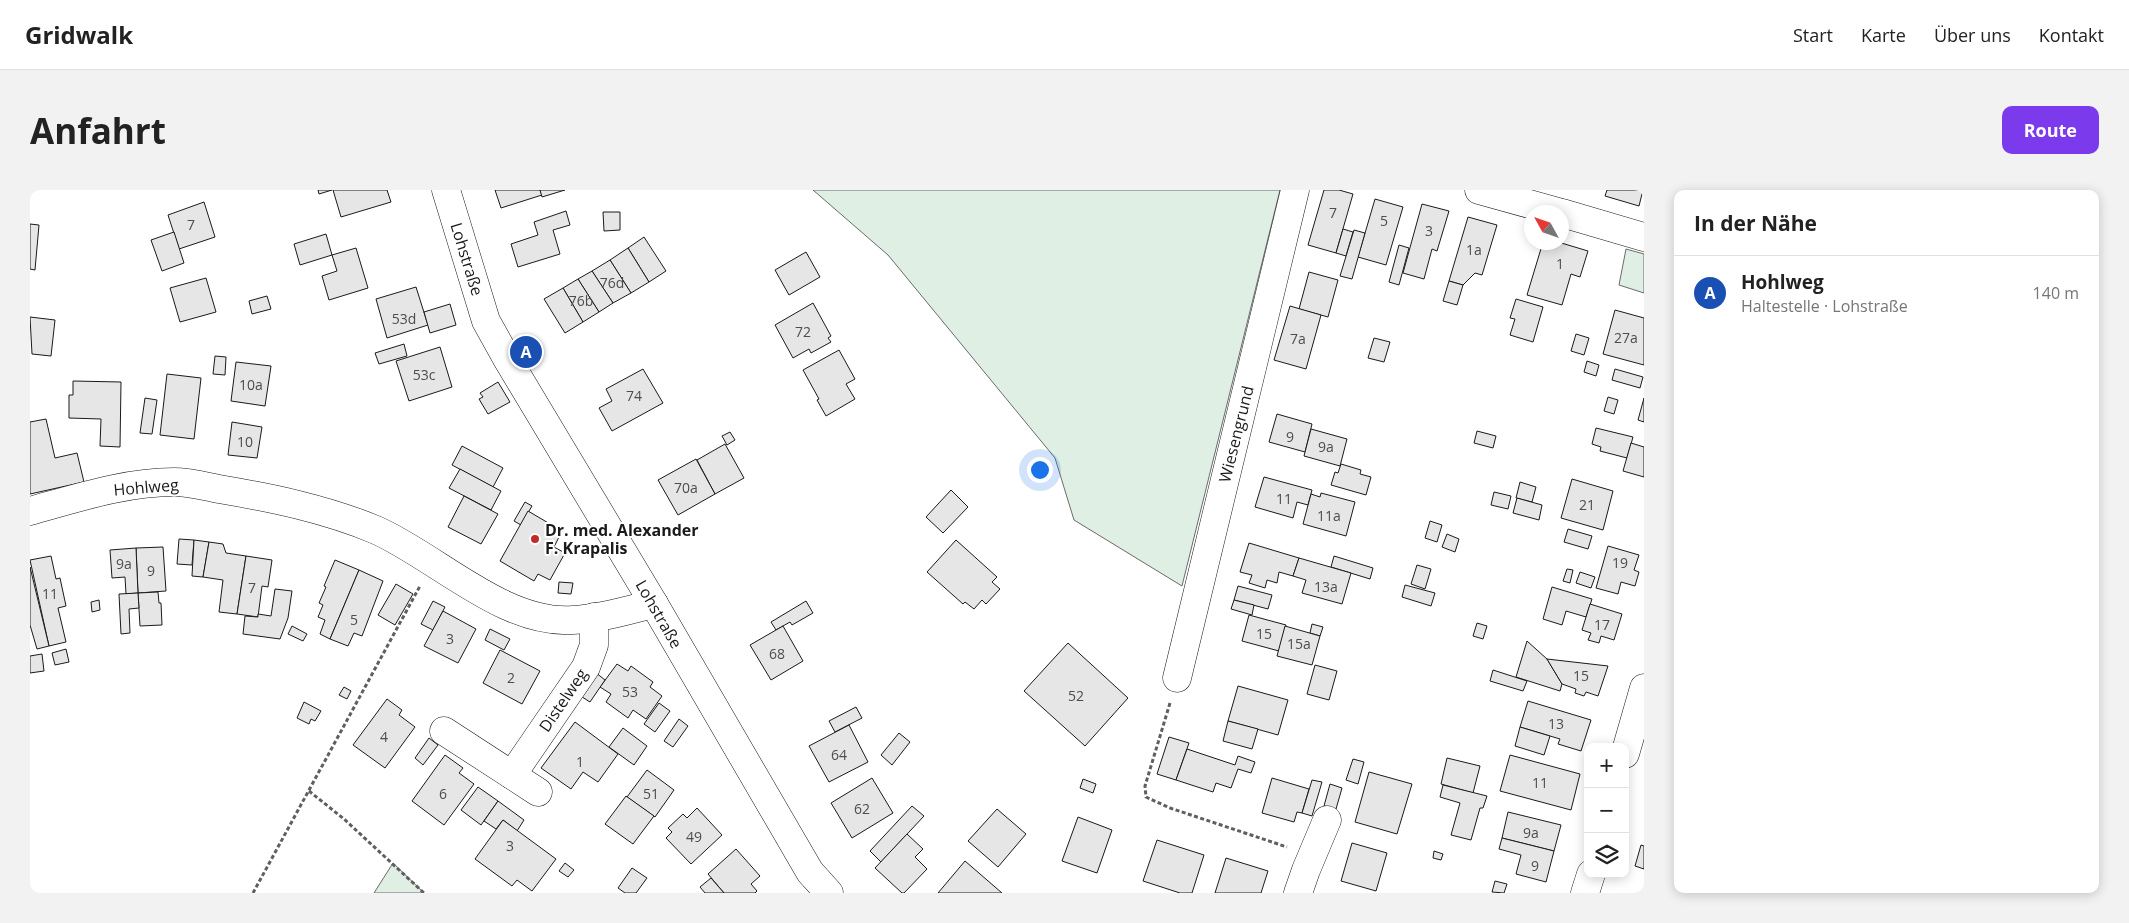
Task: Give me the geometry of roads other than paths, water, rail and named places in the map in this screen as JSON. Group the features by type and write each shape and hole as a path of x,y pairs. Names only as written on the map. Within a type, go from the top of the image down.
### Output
{"street":[{"name":"Lohstraße","path":"446,190 486,321 810,872 829,893"},
{"name":"Wiesengrund","path":"1177,678 1295,190"},
{"path":"1479,190 1532,205"},
{"path":"1569,216 1644,237"},
{"name":"Hohlweg","path":"30,511 106,490 144,484 176,482 260,496 332,514 376,531 434,562 492,599 526,614 571,621 654,604"},
{"name":"Distelweg","path":"512,775 586,667 594,645 594,617"},
{"path":"1628,743 1644,688"},
{"path":"444,731 538,792"},
{"path":"1302,881 1327,820"},
{"path":"1585,893 1590,878"}],"place":[{"name":"Hohlweg","path":"526,352"},
{"name":"Dr. med. Alexander F. Krapalis","path":"535,539"}]}
